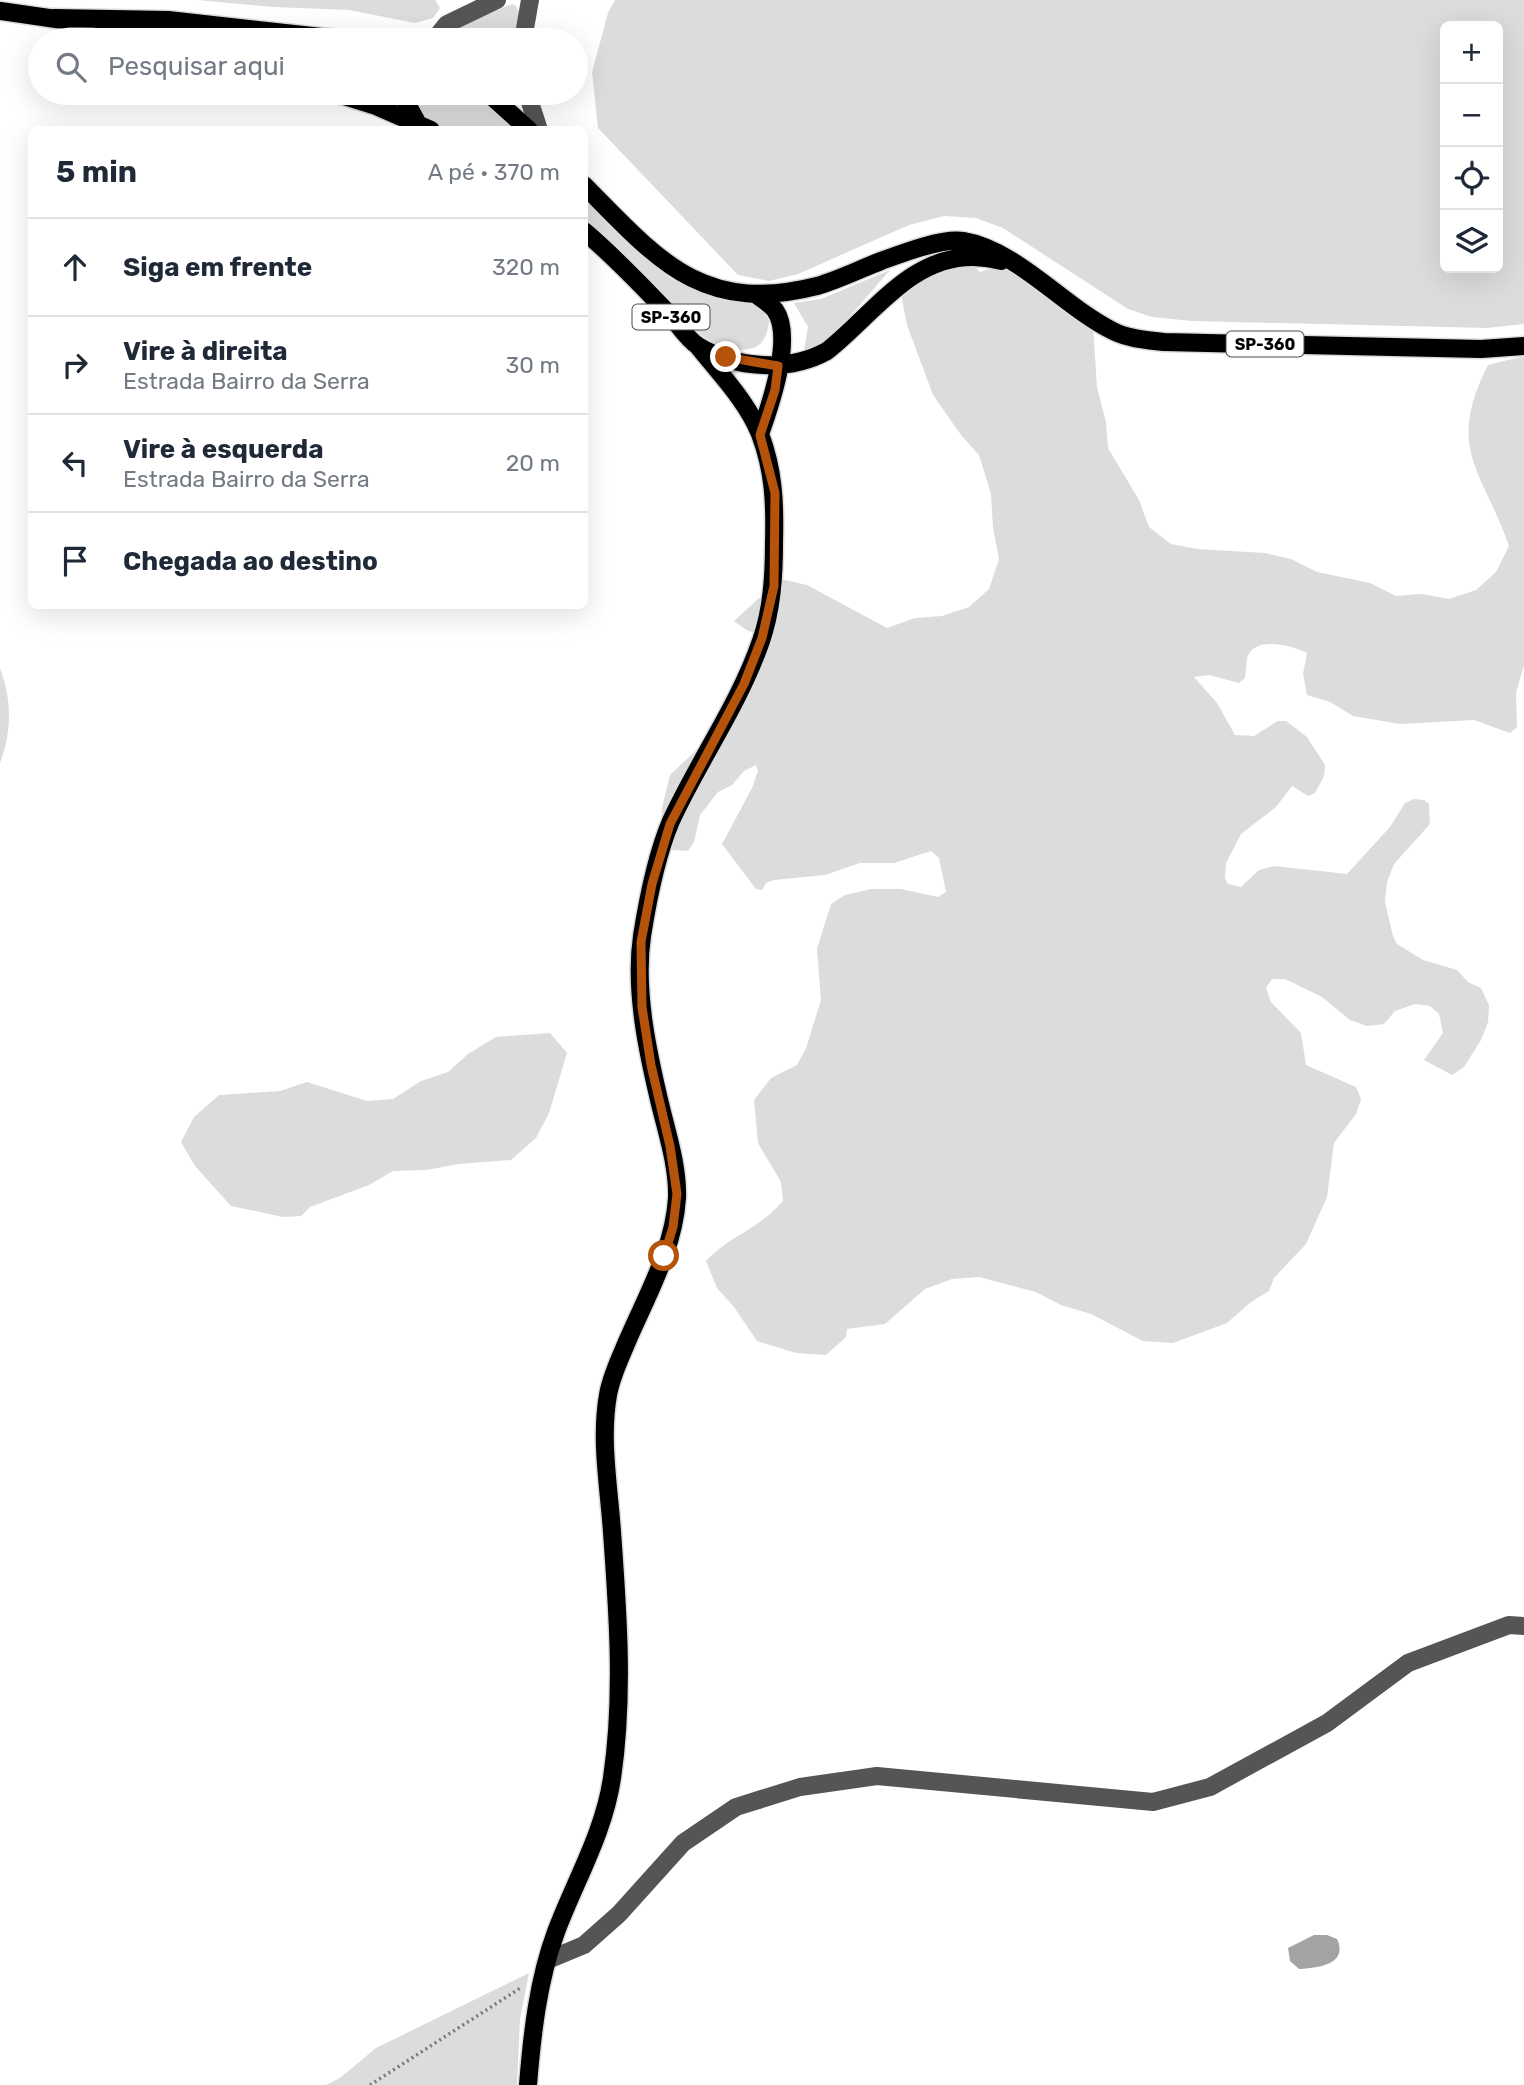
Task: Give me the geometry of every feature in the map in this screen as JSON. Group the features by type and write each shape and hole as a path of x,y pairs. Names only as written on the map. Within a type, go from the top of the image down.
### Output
{"main road":[{"path":"0,11 106,28"},
{"path":"54,18 168,20 240,28"},
{"path":"367,105 424,126"},
{"path":"409,105 424,126"},
{"path":"501,105 525,126"},
{"name":"SP-360","path":"588,189 629,231 686,277 709,287 758,296 819,285 909,251 959,240 982,245 1027,272 1113,331 1136,339 1164,342 1468,349 1524,346"},
{"name":"SP-360","path":"588,234 611,253 697,345 726,357 778,366 813,359 827,351 909,276 930,265 948,259 992,258 1027,272"},
{"path":"758,296 775,310 781,324 775,390 760,435"},
{"path":"528,2085 546,1966 555,1934 599,1830 612,1784 618,1727 619,1624 606,1447 608,1396 613,1373 664,1256 673,1227 677,1194 642,1007 641,942 652,884 670,824 744,684 762,638 774,586 775,493 760,435 735,392 697,345"}],"street":[{"path":"444,28 497,0"},
{"path":"525,28 530,0"},
{"path":"531,105 538,126"},
{"path":"546,1966 584,1945 620,1914 683,1843 736,1807 800,1787 877,1776 1153,1802 1210,1787 1327,1723 1408,1663 1509,1625 1524,1626"}],"path":[{"path":"370,2085 546,1966"}],"shaded area":[{"path":"198,0 435,0 440,8 433,18 415,23 349,10"},
{"path":"615,0 1524,0 1524,324 1487,328 1192,321 1152,317 1128,309 1003,228 976,218 944,216 909,225 798,274 769,281 738,275 598,128 592,72 608,13"},
{"path":"512,4 519,13 517,28 456,28"},
{"path":"490,105 515,126 440,126 428,121 414,106"},
{"path":"588,199 673,280 722,299 753,304 764,312 769,321 766,335 761,343 749,349 732,349 716,344 687,323 588,224"},
{"path":"968,259 980,272 995,267 1015,270 1092,311 1097,387 1106,422 1108,448 1139,500 1149,527 1171,544 1197,549 1265,553 1291,559 1317,572 1370,583 1396,596 1422,594 1449,599 1476,590 1496,572 1509,546 1473,459 1469,418 1475,394 1488,365 1524,356 1524,665 1516,693 1517,727 1510,733 1474,720 1400,724 1353,716 1330,702 1307,695 1303,674 1307,653 1276,644 1253,649 1248,655 1245,678 1239,683 1209,675 1194,677 1217,703 1235,735 1254,736 1278,721 1286,721 1307,737 1325,765 1324,776 1315,793 1308,796 1292,786 1276,807 1241,834 1226,863 1225,878 1228,884 1241,887 1259,870 1274,866 1347,874 1390,827 1405,803 1414,799 1424,800 1429,804 1430,824 1394,864 1387,882 1385,902 1393,936 1397,944 1423,960 1457,970 1468,982 1481,988 1489,1005 1488,1022 1481,1040 1464,1067 1452,1075 1424,1060 1443,1033 1439,1014 1430,1006 1415,1004 1395,1011 1384,1024 1367,1026 1350,1020 1322,997 1285,979 1272,979 1266,988 1271,1002 1301,1033 1306,1065 1356,1087 1361,1099 1356,1114 1334,1143 1327,1197 1306,1244 1274,1278 1269,1291 1251,1302 1227,1323 1173,1343 1143,1341 1091,1314 1061,1305 1036,1292 979,1277 952,1279 925,1289 885,1324 847,1329 846,1337 826,1355 796,1353 757,1341 734,1307 717,1288 706,1261 724,1245 764,1219 783,1201 781,1182 758,1143 754,1100 771,1078 797,1065 806,1048 821,1000 817,949 831,904 845,895 871,889 901,889 938,897 946,892 939,858 931,851 894,863 860,863 825,875 774,880 766,883 762,890 756,889 722,844 752,788 758,771 756,765 744,771 732,785 718,792 700,815 694,842 688,851 672,850 661,840 662,808 670,775 727,721 739,680 772,643 768,635 748,631 734,621 780,579 807,585 887,628 915,618 942,616 969,607 989,589 999,559 993,528 991,494 979,455 961,435 933,395 907,325 901,294 904,285"},
{"path":"890,270 827,343 813,351 804,350 808,327 794,303 821,299"},
{"path":"0,668 7,692 9,716 7,739 0,763"},
{"path":"550,1033 567,1053 549,1113 536,1138 511,1160 458,1164 427,1170 393,1171 369,1185 310,1207 301,1216 283,1217 231,1206 195,1166 181,1142 194,1117 219,1095 280,1091 307,1082 367,1101 393,1099 421,1081 448,1072 468,1054 496,1037"},
{"path":"1314,1935 1327,1935 1337,1939 1339,1955 1322,1966 1299,1969 1290,1961 1288,1948"},
{"path":"529,1973 520,2019 517,2085 326,2085 340,2078 376,2048"}],"route":[{"path":"664,1256 673,1227 677,1194 642,1007 641,942 652,884 670,824 744,684 762,638 774,586 775,493 760,435 775,390 778,366 726,357"}]}
